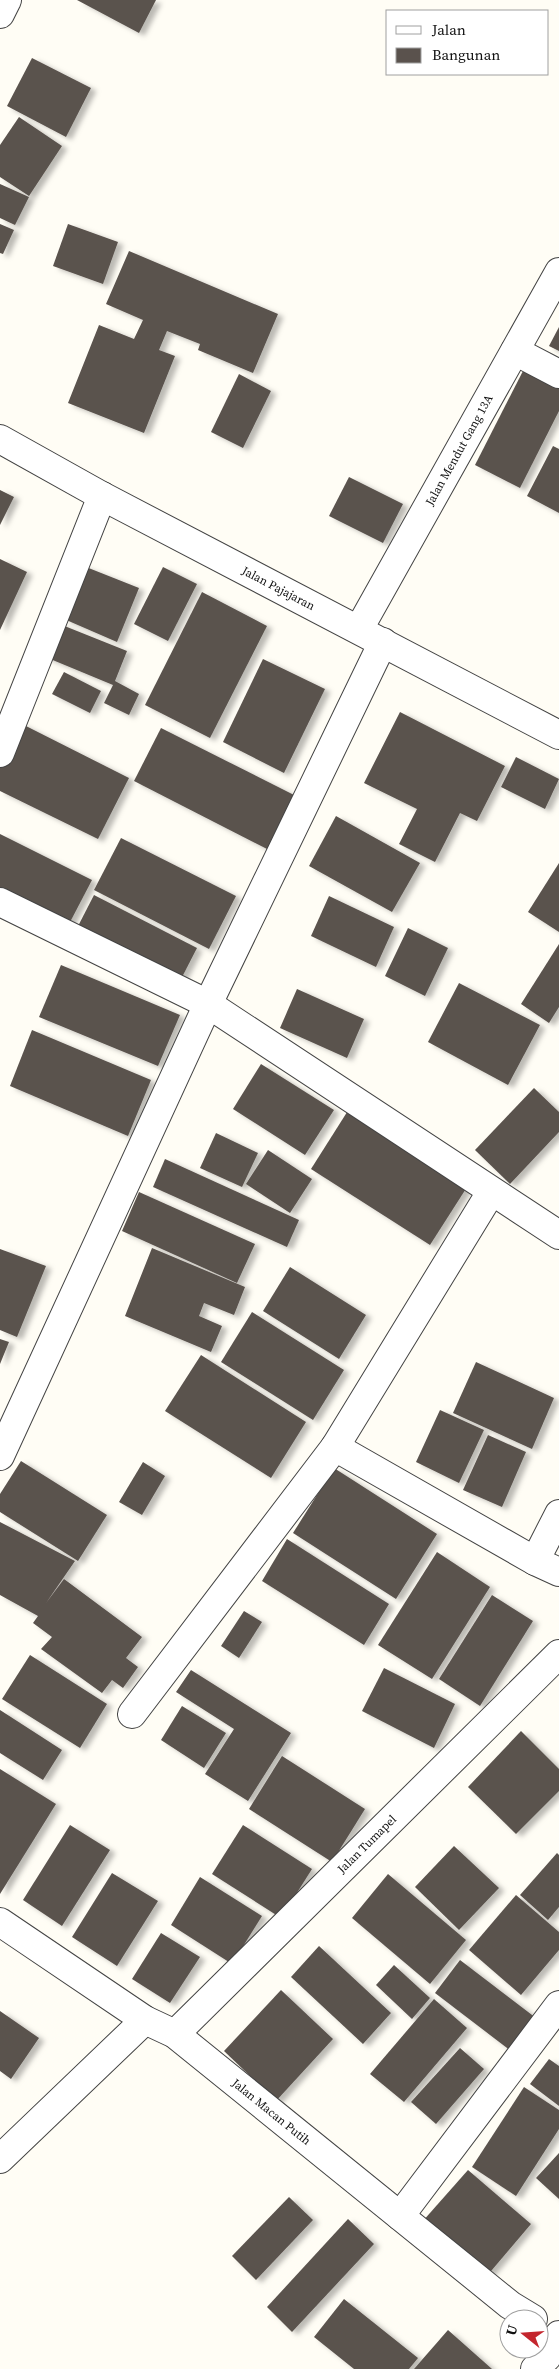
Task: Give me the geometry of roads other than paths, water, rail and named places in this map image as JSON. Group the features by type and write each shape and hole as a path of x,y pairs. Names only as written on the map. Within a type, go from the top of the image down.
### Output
{"street":[{"path":"0,14 7,0"},
{"name":"Jalan Mendut Gang 13A","path":"358,629 559,272"},
{"path":"515,351 559,374"},
{"name":"Jalan Pajajaran","path":"0,439 102,496 559,735"},
{"path":"0,753 102,496"},
{"path":"0,1456 208,1004 383,642"},
{"path":"0,902 208,1004 559,1235"},
{"path":"132,1714 335,1447 491,1192"},
{"path":"335,1447 534,1560 559,1572"},
{"path":"534,1560 559,1514"},
{"name":"Jalan Tumapel","path":"175,2034 559,1654"},
{"name":"Jalan Macan Putih","path":"0,1922 144,2020 175,2034 517,2309"},
{"path":"400,2216 559,2005"},
{"path":"0,2160 144,2020"},
{"path":"535,2369 547,2357 559,2335"}]}
